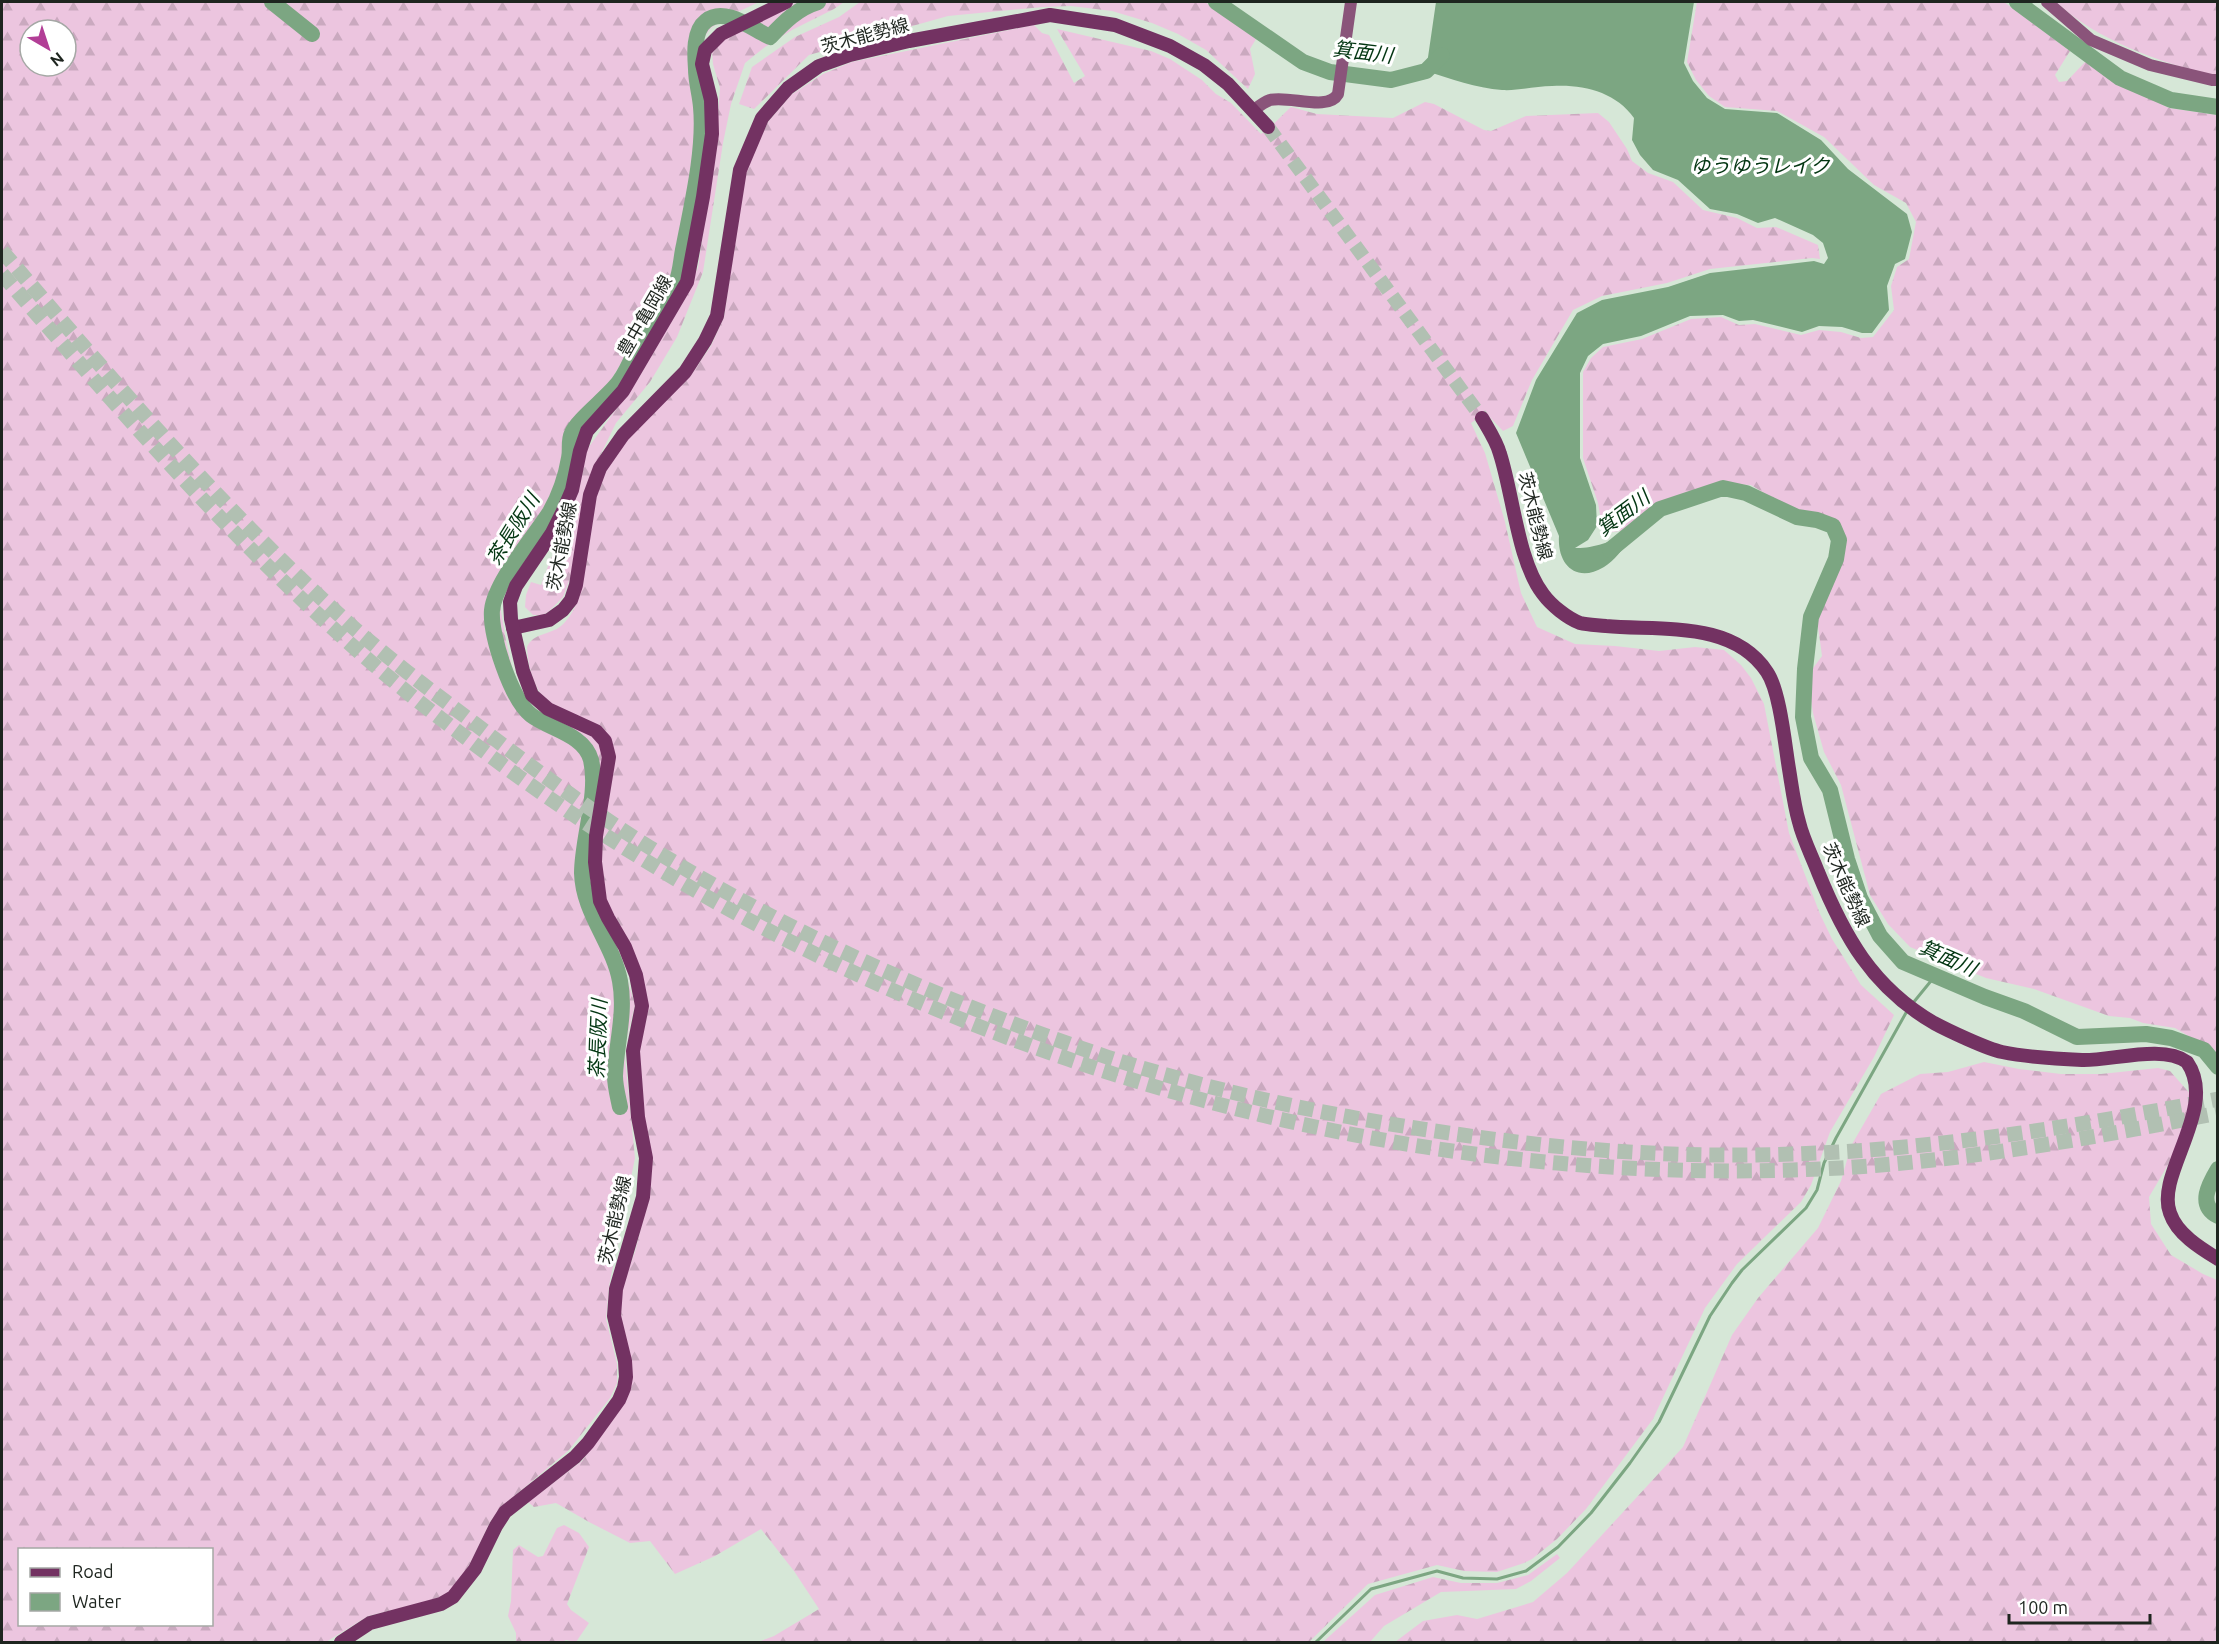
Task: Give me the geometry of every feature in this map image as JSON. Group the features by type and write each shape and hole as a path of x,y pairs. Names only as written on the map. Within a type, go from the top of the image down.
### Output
{"main road":[{"name":"豊中亀岡線","path":"513,628 510,605 513,591 552,533 563,511 572,490 580,451 587,432 623,391 687,282 712,134 712,105 702,68 702,56 714,40 742,23 786,2"},
{"name":"茨木能勢線","path":"341,1642 370,1623 441,1604 453,1597 474,1569 505,1512 575,1457 588,1443 619,1400 626,1377 625,1361 614,1316 616,1289 643,1197 646,1158 638,1118 633,1051 642,1006 636,975 625,947 600,901 595,862 596,837 609,763 608,749 604,739 592,729 548,709 532,695 526,681 513,628 549,620 570,601 576,585 590,495 600,468 623,435 685,372 705,341 717,316 740,170 762,118 788,88 819,66 862,52 1050,15 1132,31 1155,39 1204,65 1253,108 1268,127"},
{"name":"茨木能勢線","path":"1482,418 1499,450 1529,571 1544,595 1561,611 1580,623 1699,632 1732,641 1754,656 1769,674 1776,696 1799,823 1837,918 1862,959 1898,998 1935,1023 1999,1051 2084,1060 2155,1054 2180,1057 2202,1077 2207,1091 2204,1122 2198,1139 2172,1186 2168,1199 2169,1212 2197,1246 2217,1259"}],"street":[{"path":"1253,108 1267,101 1281,98 1331,102 1337,97 1351,2"},
{"path":"2047,2 2091,40 2150,65 2217,80"}],"green space":[{"path":"2,2 759,2 727,17 711,28 698,45 692,61 707,119 703,157 681,265 575,439 565,493 548,526 510,581 500,605 516,684 522,698 530,707 543,715 592,734 601,745 603,756 592,831 585,909 616,954 626,975 635,1005 624,1049 635,1158 609,1286 606,1319 617,1364 617,1383 610,1398 569,1450 501,1507 490,1522 470,1564 450,1593 437,1599 368,1616 326,1642 2,1642"},
{"path":"797,2 844,2 792,30 745,63 731,104 723,143 703,272 677,337 650,382 616,423 593,470 571,576 563,597 548,612 533,615 525,607 526,595 531,582 541,585 551,558 559,547 557,534 586,451 639,377 698,268 716,141 720,88 712,53 722,41"},
{"path":"860,2 1205,2 1256,39 1250,49 1255,74 1248,89 1206,50 1152,23 1112,11 1071,6 1043,7 948,16 809,55 754,109 739,104 752,67 795,37 839,17"},
{"path":"1697,2 2004,2 2070,51 2055,75 2059,82 2067,81 2086,61 2109,78 2169,108 2217,115 2217,1060 2207,1047 2175,1028 2109,1016 2034,989 1986,978 1910,947 1888,924 1870,895 1841,785 1824,752 1813,713 1809,686 1811,671 1822,656 1817,619 1842,559 1845,541 1836,521 1796,512 1751,485 1724,484 1658,506 1625,530 1607,533 1602,526 1598,503 1583,458 1583,372 1591,358 1603,347 1642,339 1691,319 1721,317 1739,325 1755,324 1801,335 1819,330 1841,332 1861,338 1873,337 1894,310 1891,286 1897,267 1909,259 1916,222 1906,203 1874,185 1824,137 1777,111 1725,107 1709,96 1696,80 1687,62"},
{"path":"2056,2 2217,2 2217,74 2212,76 2130,48 2090,28"},
{"path":"1034,25 1042,33 1049,35 1074,83 1085,76 1057,29 1151,51 1170,59 1231,103 1261,134 1291,107 1317,114 1393,118 1425,102 1434,104 1484,130 1491,131 1526,116 1598,113 1609,122 1632,161 1648,173 1673,182 1703,210 1737,218 1757,228 1776,227 1818,245 1820,259 1710,269 1667,283 1602,296 1573,310 1532,380 1513,426 1503,431 1486,413 1471,423 1485,453 1505,522 1521,593 1537,627 1575,644 1659,651 1695,647 1724,650 1741,665 1751,678 1764,704 1789,833 1820,914 1832,939 1861,985 1894,1015 1874,1057 1830,1132 1811,1185 1801,1202 1737,1264 1705,1308 1653,1419 1586,1509 1557,1539 1532,1559 1497,1572 1464,1571 1437,1565 1368,1584 1309,1642 758,1642 774,1636 819,1609 794,1571 761,1529 715,1556 675,1574 650,1541 630,1543 556,1503 534,1507 528,1502 582,1461 625,1402 619,1314 621,1289 635,1252 648,1199 637,1049 648,1006 629,944 605,899 598,862 611,785 597,725 558,709 541,695 529,663 527,647 533,639 561,626 576,605 594,496 604,468 625,440 691,375 711,346 724,317 745,171 768,122 791,95 823,74 852,62"},
{"path":"1984,1062 2061,1074 2101,1074 2158,1068 2170,1071 2193,1097 2195,1110 2149,1197 2151,1224 2171,1255 2217,1280 2217,1642 1395,1642 1423,1621 1457,1615 1477,1619 1533,1602 1567,1573 1683,1447 1732,1335 1758,1298 1818,1228 1841,1181 1851,1146 1881,1094 1920,1074 1948,1072"},
{"path":"564,1525 579,1533 589,1547 567,1604 571,1610 589,1623 576,1642 566,1640 562,1642 516,1642 516,1633 508,1616 511,1601 513,1550 519,1545 538,1557 543,1556 557,1528"},
{"path":"1557,1554 1560,1558 1531,1581 1516,1589 1441,1592 1384,1626 1370,1642 1323,1642 1375,1595 1433,1577 1461,1583 1497,1583 1528,1575"}],"water":[{"name":"ゆうゆうレイク","path":"1436,2 1694,2 1684,63 1693,81 1707,98 1725,109 1777,113 1821,140 1848,169 1907,214 1912,232 1905,259 1895,264 1887,286 1889,310 1872,333 1862,333 1842,327 1819,326 1802,332 1753,320 1739,321 1723,315 1690,316 1641,336 1603,344 1588,356 1580,373 1580,458 1596,505 1597,526 1588,540 1575,548 1601,544 1624,533 1630,539 1612,561 1594,572 1577,572 1565,563 1559,546 1559,536 1516,433 1536,380 1577,313 1602,300 1668,287 1710,273 1814,261 1824,264 1828,258 1823,243 1813,235 1775,218 1758,223 1737,214 1710,209 1678,180 1653,170 1640,155 1632,140 1634,118 1627,109 1608,96 1575,86 1492,89 1426,71"}],"waterway":[{"path":"272,2 312,34"},
{"name":"茶長阪川","path":"620,1107 615,1076 622,993 616,967 587,901 582,873 592,801 591,760 581,744 531,715 516,695 498,650 492,610 507,573 550,512 556,499 568,465 572,433 619,382 645,331 678,279 694,194 701,141 701,107 695,57 697,37 702,25 713,17 730,17 770,37 798,12 818,2"},
{"name":"箕面川","path":"1216,2 1303,62 1330,72 1391,80 1426,71 1442,55"},
{"path":"2017,2 2120,78 2171,100 2218,107"},
{"name":"箕面川","path":"1610,550 1660,509 1723,488 1746,493 1797,517 1817,520 1833,526 1839,540 1836,559 1811,617 1805,669 1803,717 1811,758 1830,790 1847,859 1860,898 1880,936 1903,962 2024,1011 2077,1037 2146,1034 2171,1038 2204,1050 2218,1067"},
{"path":"1913,1003 1935,976"},
{"path":"1316,1642 1371,1589 1437,1571 1463,1578 1497,1579 1526,1571 1558,1547 1591,1513 1659,1422 1710,1316 1732,1283 1742,1270 1806,1208 1817,1190 1824,1163 1836,1138 1907,1011"},
{"path":"2218,1169 2211,1181 2206,1200 2208,1206 2218,1216"}],"tunnel":[{"path":"1268,127 1482,418"},
{"path":"2,251 172,446 261,540 355,629 517,756 626,833 758,909 872,965 1048,1037 1198,1084 1290,1105 1430,1130 1595,1150 1753,1155 1898,1148 2059,1127 2218,1099"},
{"path":"2,274 212,509 301,598 364,656 415,698 485,752 629,851 781,937 940,1011 1104,1071 1272,1117 1444,1150 1618,1168 1793,1170 1847,1168 1953,1158 2007,1150 2218,1113"}]}
